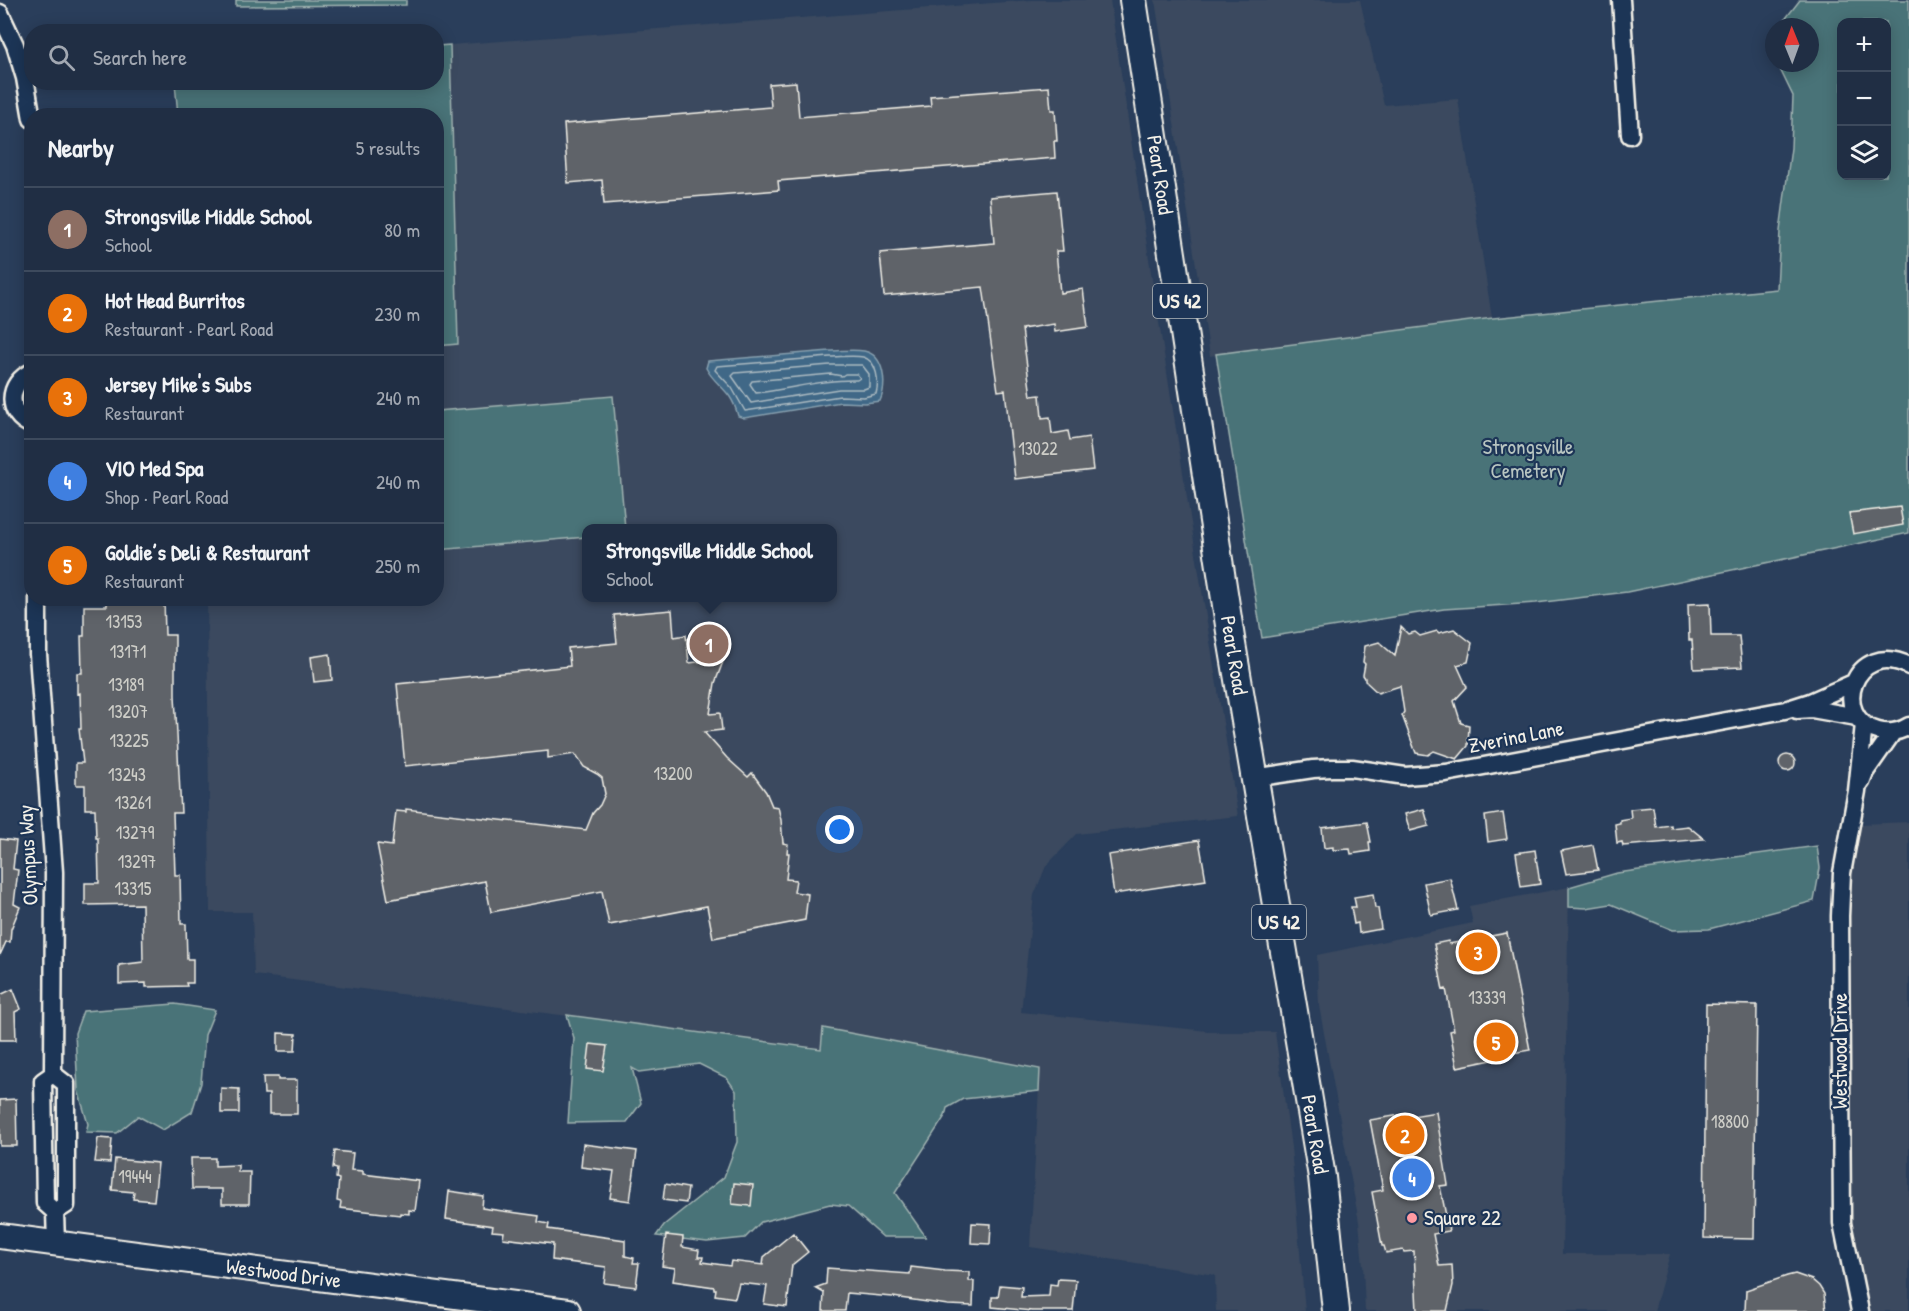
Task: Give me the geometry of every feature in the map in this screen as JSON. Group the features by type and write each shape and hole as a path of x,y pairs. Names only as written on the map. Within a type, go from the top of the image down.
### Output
{"main road":[{"name":"Pearl Road","path":"1133,0 1254,778 1322,1177 1336,1311"}],"street":[{"path":"1621,0 1630,135"},
{"path":"0,13 15,45 24,75"},
{"path":"27,90 30,108"},
{"path":"24,376 19,379 6,398 17,415 24,419"},
{"name":"Olympus Way","path":"38,606 38,654 54,872 54,1074"},
{"path":"1853,683 1859,673 1876,661 1901,663 1909,652"},
{"name":"Zverina Lane","path":"1254,778 1332,768 1352,768 1405,776 1446,773 1785,710 1853,683"},
{"name":"Westwood Drive","path":"1853,683 1851,702 1861,720 1857,791 1840,884 1842,1223 1860,1311"},
{"name":"Zverina Lane","path":"1785,710 1812,710 1861,720 1875,730 1893,732"},
{"path":"1893,732 1909,726"},
{"name":"Westwood Drive","path":"1857,791 1865,772 1893,732"},
{"name":"Olympus Way","path":"54,1074 43,1081 45,1203 55,1212 56,1244"},
{"name":"Olympus Way","path":"54,1074 66,1084 66,1205 55,1212"},
{"name":"Westwood Drive","path":"0,1236 568,1311"}],"shaded area":[{"path":"1032,0 1110,0 1238,816 1077,834 1046,866 1034,895 1021,1012 1218,1032 1275,1032 1291,1147 1305,1311 1216,1311 1215,1275 1030,1247 1040,1069 823,1029 821,1049 254,975 252,912 210,912 207,606 444,606 444,345 458,344 450,45"},
{"path":"1155,0 1360,0 1384,105 1458,99 1492,318 1210,356"},
{"path":"1909,822 1909,1311 1870,1311 1847,1212 1850,875 1860,824"},
{"path":"1569,887 1562,1254 1670,1254 1654,1311 1365,1311 1359,1222 1319,1006 1317,955 1473,923 1469,906"}],"green space":[{"path":"236,0 406,0 406,5 236,6"},
{"name":"Strongsville Cemetery","path":"1800,0 1909,0 1909,533 1627,592 1536,603 1444,609 1262,638 1216,354 1493,318 1777,289 1780,231 1791,148 1793,96 1781,72 1819,72 1819,18 1786,18"},
{"path":"444,45 450,45 458,344 444,345 444,108 177,108 176,90 444,90"},
{"path":"613,396 625,524 582,524 582,537 444,549 444,410"},
{"path":"1817,846 1820,868 1814,901 1709,929 1673,930 1611,904 1586,908 1569,907 1569,887 1617,873"},
{"path":"175,1004 215,1010 205,1035 201,1083 192,1112 163,1130 138,1116 117,1133 86,1132 88,1124 78,1090 75,1033 83,1011"},
{"path":"567,1015 821,1049 823,1028 1040,1069 1039,1091 963,1099 947,1108 945,1116 895,1193 926,1237 883,1237 848,1206 830,1204 761,1222 745,1238 707,1242 656,1236 664,1225 724,1177 737,1142 736,1091 727,1078 699,1064 639,1072 632,1068 641,1103 627,1122 568,1123 574,1038"}],"water":[{"path":"830,351 864,351 876,358 884,379 880,401 841,402 744,418 738,416 731,399 706,368 708,361"}],"building":[{"path":"796,82 799,117 931,106 930,96 1049,87 1051,110 1055,110 1057,141 1054,141 1055,158 778,181 779,190 604,204 602,180 568,183 564,124 771,107 769,84"},
{"path":"1057,191 1063,251 1056,251 1060,293 1083,289 1088,327 1055,332 1054,324 1022,329 1031,396 1040,395 1042,418 1050,417 1052,434 1068,431 1070,440 1089,437 1093,470 1015,479 1005,390 998,391 983,287 884,296 880,253 994,243 990,197"},
{"path":"1900,507 1903,525 1853,534 1849,513"},
{"path":"1710,603 1711,636 1739,636 1742,667 1694,669 1692,640 1689,640 1688,604"},
{"path":"84,606 164,606 165,635 175,635 175,695 181,813 173,813 175,875 180,875 181,924 186,924 187,959 193,959 193,983 186,983 187,986 146,987 146,983 119,984 119,965 143,962 142,904 85,905 85,883 99,883 95,809 85,809 85,785 76,785 76,763 83,763 77,673 82,673 81,636 84,636"},
{"path":"672,610 674,637 686,635 689,663 724,659 715,683 710,714 720,713 722,730 704,732 748,777 752,773 766,792 772,806 778,807 783,843 788,844 787,853 789,853 786,879 796,880 794,892 808,894 805,920 713,938 707,906 609,925 602,891 491,912 485,881 388,900 377,844 392,846 396,811 406,812 406,809 586,830 605,794 602,778 584,767 575,754 548,758 548,751 405,766 397,684 570,666 568,648 617,643 614,615"},
{"path":"1401,627 1408,634 1415,632 1420,636 1454,629 1472,643 1468,662 1457,665 1467,687 1454,701 1461,723 1469,725 1468,746 1457,759 1434,751 1428,755 1416,753 1402,715 1404,712 1400,686 1378,693 1365,681 1363,662 1365,646 1379,642 1395,656"},
{"path":"330,654 332,680 314,682 311,657"},
{"path":"1787,755 1795,763 1787,771 1779,763"},
{"path":"1653,807 1656,827 1688,826 1704,839 1623,846 1622,842 1617,843 1615,824 1620,823 1620,820 1631,818 1630,809"},
{"path":"1424,809 1429,826 1410,831 1405,814"},
{"path":"1503,813 1507,839 1488,842 1485,816"},
{"path":"1367,822 1371,842 1369,842 1370,851 1351,854 1350,849 1324,848 1322,828"},
{"path":"0,839 16,841 13,869 18,870 14,904 20,907 11,929 10,942 6,942 0,955"},
{"path":"1199,840 1206,880 1114,894 1108,855"},
{"path":"1593,845 1598,870 1566,874 1561,851"},
{"path":"1535,850 1540,884 1521,887 1516,853"},
{"path":"1450,878 1458,910 1431,915 1424,883"},
{"path":"1373,894 1381,929 1359,933 1358,923 1354,924 1351,907 1356,907 1354,897"},
{"path":"1507,933 1530,1050 1457,1067 1450,1031 1454,1030 1434,944 1448,941 1449,944"},
{"path":"13,989 21,1009 15,1012 16,1040 0,1040 0,995"},
{"path":"1706,1004 1757,1005 1754,1239 1704,1238"},
{"path":"278,1033 296,1034 295,1051 278,1051"},
{"path":"590,1044 607,1046 603,1071 587,1069"},
{"path":"263,1077 297,1080 297,1114 269,1114 269,1094 264,1094"},
{"path":"221,1088 239,1089 239,1113 221,1113"},
{"path":"16,1099 17,1146 0,1146 0,1100"},
{"path":"1436,1112 1448,1185 1440,1186 1449,1231 1433,1234 1439,1266 1452,1265 1453,1285 1447,1311 1417,1311 1414,1251 1386,1253 1382,1246 1372,1192 1383,1190 1370,1120"},
{"path":"98,1138 112,1139 110,1163 95,1162"},
{"path":"583,1144 637,1151 630,1201 610,1198 614,1171 581,1167"},
{"path":"335,1151 353,1153 351,1170 363,1171 363,1174 419,1181 415,1211 409,1210 409,1214 400,1213 400,1215 340,1208 341,1202 337,1201 339,1179 336,1178 337,1169 333,1168"},
{"path":"191,1158 215,1158 215,1166 238,1165 238,1172 250,1172 249,1204 222,1204 222,1189 192,1189"},
{"path":"115,1159 158,1163 154,1201 133,1199 134,1192 112,1190"},
{"path":"734,1183 753,1185 751,1206 732,1204"},
{"path":"665,1184 688,1188 686,1203 663,1200"},
{"path":"449,1191 483,1196 482,1208 539,1216 538,1222 549,1224 548,1229 625,1240 625,1256 634,1258 633,1263 639,1263 636,1287 604,1283 606,1267 552,1260 553,1244 503,1238 504,1232 492,1231 493,1226 446,1219"},
{"path":"972,1223 991,1224 990,1244 971,1243"},
{"path":"793,1233 808,1252 792,1265 787,1307 764,1304 767,1286 739,1283 735,1298 715,1295 714,1287 673,1281 675,1268 662,1266 666,1235 683,1237 682,1247 699,1250 698,1257 703,1257 702,1262 730,1266 731,1261 763,1265 764,1257"},
{"path":"911,1267 969,1272 969,1281 974,1281 973,1306 847,1293 845,1311 823,1311 824,1293 815,1288 826,1284 827,1268 910,1274"},
{"path":"1795,1274 1812,1280 1819,1286 1824,1294 1826,1311 1745,1311 1746,1290"},
{"path":"1058,1279 1076,1280 1073,1311 1032,1311 992,1307 992,1297 998,1297 1000,1285 1022,1287 1021,1297 1049,1296 1050,1284 1057,1285"}],"place":[{"name":"Strongsville Middle School","path":"709,644"},
{"name":"Jersey Mike's Subs","path":"1478,952"},
{"name":"Goldie’s Deli & Restaurant","path":"1496,1042"},
{"name":"Hot Head Burritos","path":"1405,1135"},
{"name":"VIO Med Spa","path":"1412,1178"},
{"name":"Square 22","path":"1412,1218"}]}
